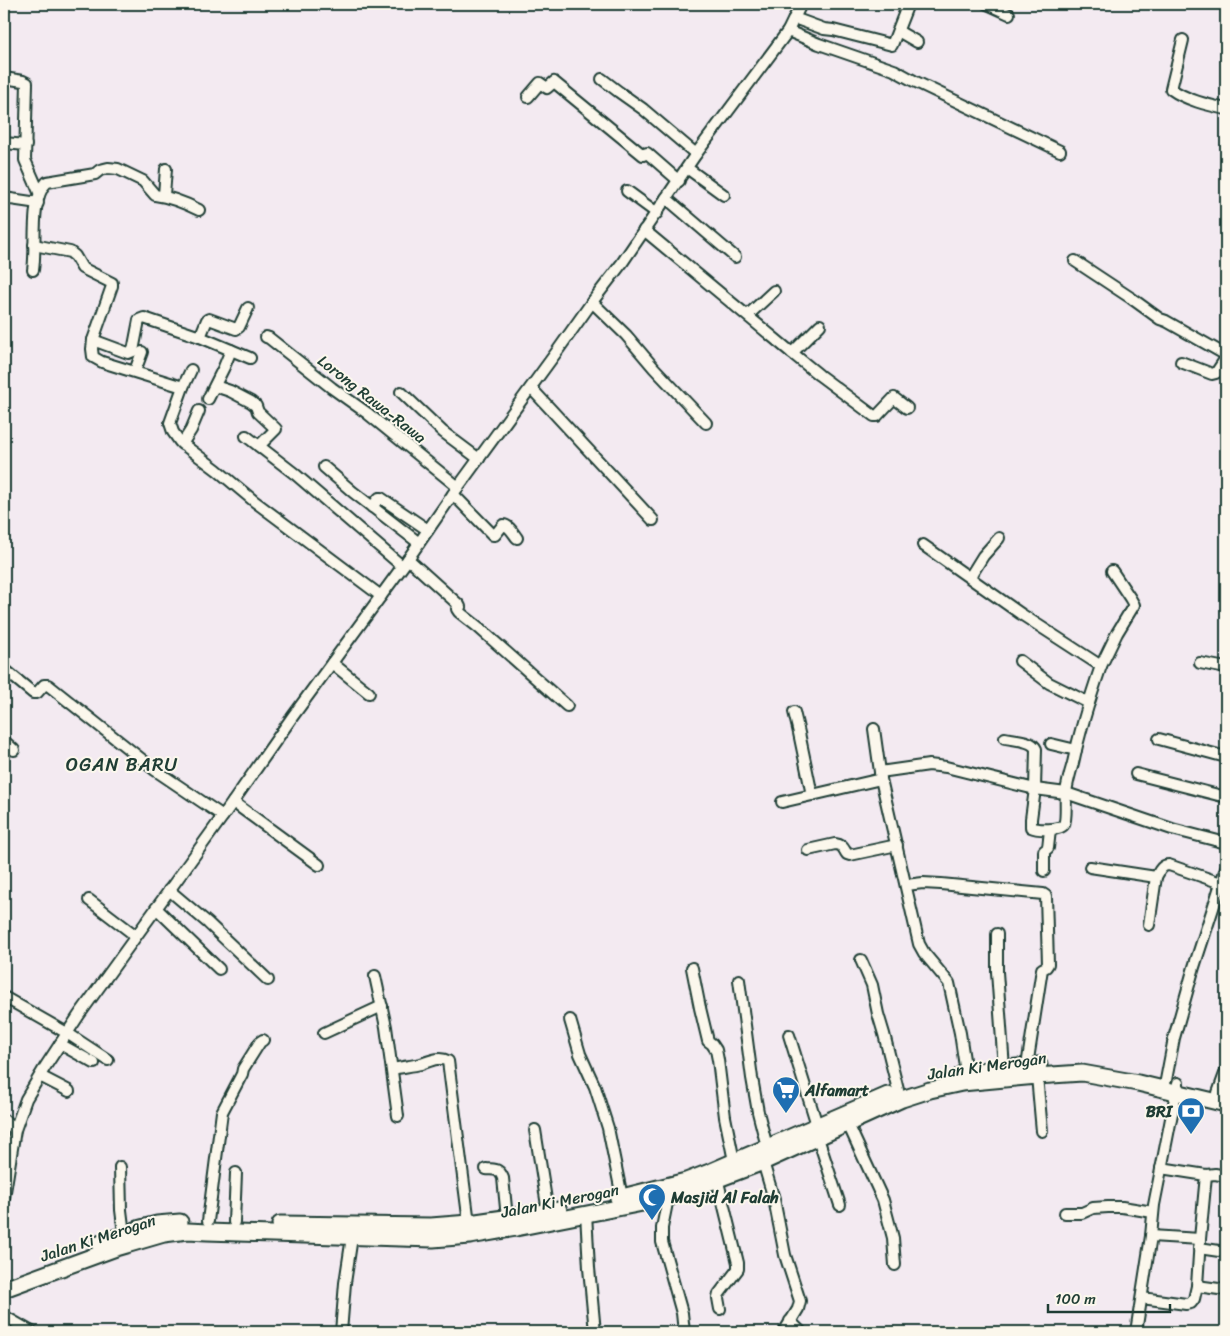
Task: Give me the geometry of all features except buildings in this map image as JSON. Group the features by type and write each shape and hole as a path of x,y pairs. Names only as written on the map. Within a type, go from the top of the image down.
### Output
{"highway":[{"name":"Jalan Ki Merogan","path":"4,1280 124,1234 157,1224 208,1221 272,1224 404,1232 433,1239 470,1236 668,1198 763,1162 898,1090 933,1079 966,1073 1004,1068 1082,1073 1138,1082 1173,1085 1224,1097"},
{"name":"Jalan Ki Merogan","path":"4,1289 116,1248 164,1234 188,1231 352,1237 404,1232 432,1226 469,1223 585,1206 686,1181 767,1147 848,1124 902,1099 930,1090 1032,1071"}],"street":[{"path":"4,1198 15,1130 26,1099 60,1044 456,490 622,263 696,154 788,31 801,4"},
{"path":"794,18 824,29 892,45 908,4"},
{"path":"987,4 1009,14"},
{"path":"788,31 894,70 1060,151"},
{"path":"898,31 917,42"},
{"path":"1183,40 1171,89 1186,97 1226,109"},
{"path":"4,78 28,83 25,160 39,192"},
{"path":"602,79 619,92 645,107 696,154"},
{"path":"528,97 540,83 546,88 554,82 643,155 647,153 679,180"},
{"path":"4,142 26,145"},
{"path":"33,270 35,259 34,233 39,192 47,182 94,174 108,168 118,169 143,181 155,195 164,195 200,210"},
{"path":"687,168 724,196"},
{"path":"164,195 166,170"},
{"path":"627,191 657,213"},
{"path":"4,198 38,203"},
{"path":"666,198 736,257"},
{"path":"644,230 819,375 874,416 877,416 894,398 907,408"},
{"path":"34,246 70,252 75,256 82,268 112,282 93,340 93,357 102,362 183,387"},
{"path":"1075,261 1225,362 1216,373 1212,374 1181,362"},
{"path":"748,315 774,291"},
{"path":"592,302 626,335 706,423"},
{"path":"200,337 209,318 236,329 239,327 248,308"},
{"path":"93,340 128,353 133,351 139,320 144,318 200,337 250,358"},
{"path":"792,353 820,324"},
{"name":"Lorong Rawa-Rawa","path":"266,337 366,413 456,490 492,535 505,525 508,526 517,538"},
{"path":"208,399 231,350"},
{"path":"135,371 142,352"},
{"path":"191,370 170,424 173,432 182,444 254,501 381,596"},
{"path":"215,386 230,391 251,402 256,406 258,412 276,429 259,446"},
{"path":"531,388 653,520"},
{"path":"401,392 443,432 479,459"},
{"path":"182,444 191,430 199,410"},
{"path":"246,436 459,605 459,612 566,706"},
{"path":"324,467 419,543"},
{"path":"372,507 381,498 428,530"},
{"path":"970,577 983,556 999,538"},
{"path":"923,545 1100,666"},
{"path":"1005,738 1032,743 1035,746 1035,789 1030,826 1035,829 1050,830 1064,825 1066,793 1088,703 1100,666 1134,605 1112,572"},
{"path":"1020,661 1049,684 1088,703"},
{"path":"332,663 369,693"},
{"path":"1200,663 1226,668"},
{"path":"4,669 33,693 37,693 44,685 48,686 155,770 223,816"},
{"path":"794,712 812,795"},
{"path":"874,729 880,775 919,944 924,953 949,983 960,1033 966,1073"},
{"path":"1159,739 1226,757"},
{"path":"4,741 14,750"},
{"path":"1051,744 1076,750"},
{"path":"782,802 880,775 929,765 946,767 1035,789 1066,793 1172,829 1226,843"},
{"path":"1136,774 1226,797"},
{"path":"233,802 318,865"},
{"path":"1044,871 1044,851 1048,848 1050,830"},
{"path":"808,850 836,844 842,846 846,854 850,855 897,845"},
{"path":"1136,1332 1173,1085 1174,1038 1194,967 1224,876 1166,865 1156,878 1149,925"},
{"path":"1090,867 1156,878"},
{"path":"906,885 940,884 1043,894 1046,896 1048,964 1042,969 1032,1071 1042,1130"},
{"path":"169,890 208,923 268,980"},
{"path":"89,900 138,934"},
{"path":"153,912 219,969"},
{"path":"996,934 996,972 1004,1068"},
{"path":"861,960 872,985 898,1090"},
{"path":"692,968 708,1041 716,1050 725,1117 734,1161"},
{"path":"375,976 382,1006 398,1116"},
{"path":"739,980 752,1078 767,1147"},
{"path":"4,997 68,1034 108,1060"},
{"path":"324,1033 382,1006"},
{"path":"570,1020 580,1054 595,1087 608,1128 622,1197"},
{"path":"789,1034 840,1205"},
{"path":"208,1221 222,1112 243,1069 263,1040"},
{"path":"60,1044 94,1063"},
{"path":"392,1069 438,1059 448,1061 469,1223"},
{"path":"1224,1097 1226,1071"},
{"path":"40,1076 69,1091"},
{"path":"4,1120 15,1130"},
{"path":"848,1124 883,1200 893,1238 895,1265"},
{"path":"535,1130 548,1212"},
{"path":"763,1162 774,1198 785,1255 800,1301 798,1309 784,1332"},
{"path":"120,1167 121,1210 124,1234"},
{"path":"1161,1168 1226,1176"},
{"path":"486,1169 501,1172 507,1218"},
{"path":"234,1222 236,1173"},
{"path":"1142,1298 1186,1304 1194,1299 1197,1286 1206,1175"},
{"path":"717,1178 738,1263 738,1269 719,1294 720,1309"},
{"path":"668,1198 662,1228 662,1242 682,1313 684,1332"},
{"path":"1066,1213 1082,1213 1092,1208 1108,1207 1153,1212"},
{"path":"586,1213 596,1332"},
{"path":"1151,1236 1199,1244 1226,1252"},
{"path":"341,1332 345,1282 352,1237"},
{"path":"1197,1286 1226,1290"},
{"path":"4,1316 32,1332"},
{"path":"790,1321 801,1332"}],"place":[{"name":"Alfamart","path":"786,1114"},
{"name":"BRI","path":"1191,1135"},
{"name":"Masjid Al Falah","path":"652,1221"}],"district":[{"name":"OGAN BARU","path":"122,764"}]}
